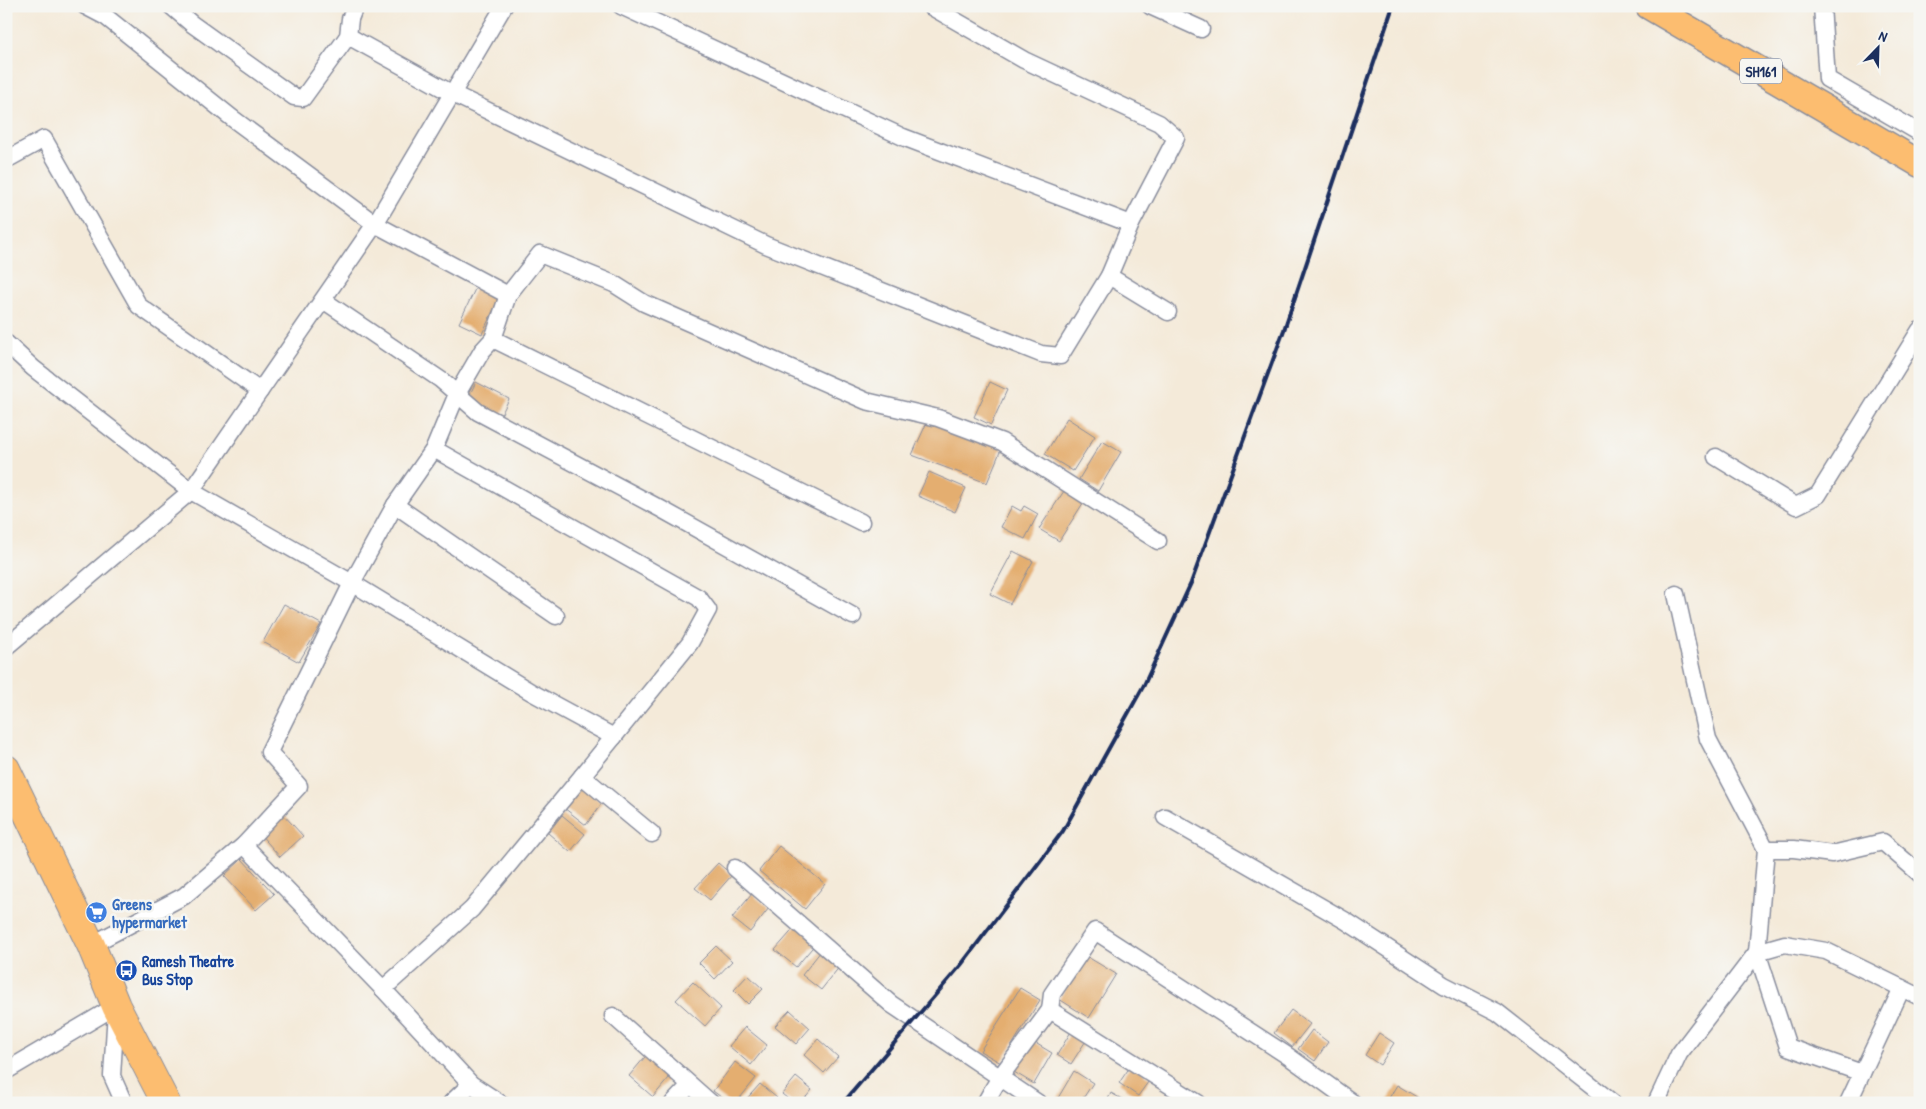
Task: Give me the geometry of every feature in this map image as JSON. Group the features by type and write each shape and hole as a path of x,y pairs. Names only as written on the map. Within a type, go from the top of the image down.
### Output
{"highway":[{"path":"6,769 91,945 116,1006 166,1103"}],"main road":[{"name":"SH161","path":"1649,6 1920,164"}],"street":[{"path":"85,6 106,17 232,118 375,224 508,295"},
{"path":"172,6 192,24 294,97 303,98 348,36 350,19 355,6"},
{"path":"6,647 191,491 375,224 504,6"},
{"path":"621,6 903,137 1131,224"},
{"path":"348,36 452,94 766,245 1041,354 1060,356 1109,276 1131,224 1176,138 1159,123 1024,60 930,6"},
{"path":"1150,6 1201,28"},
{"path":"1822,6 1827,78 1920,133"},
{"path":"6,160 44,139 139,306 260,391"},
{"path":"91,945 184,896 244,845 299,786 269,752 352,583 395,505 434,449 457,394 482,351 493,340 508,295 540,254 614,284 644,303 866,401 938,418 1002,442 1158,541"},
{"path":"1109,276 1168,312"},
{"path":"323,300 442,380 478,412 661,509 854,616"},
{"path":"1716,458 1796,506 1818,495 1920,330"},
{"path":"493,340 861,522"},
{"path":"6,343 33,368 191,491 352,583 530,692 614,737"},
{"path":"383,989 472,909 690,643 708,610 699,598 434,449"},
{"path":"395,505 556,616"},
{"path":"1676,594 1708,739 1766,849 1757,952 1788,1047 1862,1073"},
{"path":"582,776 652,834"},
{"path":"1165,817 1346,921 1444,985 1497,1012 1613,1103"},
{"path":"1766,849 1794,849 1832,854 1883,842 1920,874"},
{"path":"244,845 383,989 471,1084 500,1103"},
{"path":"735,868 890,1004 1038,1103"},
{"path":"985,1103 1000,1077 1050,1010 1052,994 1095,931 1288,1056 1353,1103"},
{"path":"1656,1103 1679,1054 1757,952 1785,944 1826,951 1920,997"},
{"path":"1848,1103 1902,988"},
{"path":"6,1072 116,1006"},
{"path":"116,1006 112,1076 124,1103"},
{"path":"1050,1010 1198,1103"},
{"path":"613,1016 711,1103"},
{"path":"451,1103 471,1084"},
{"path":"673,1103 690,1085"}],"building":[{"path":"476,287 499,298 482,334 459,323"},
{"path":"476,382 509,399 500,417 467,400"},
{"path":"990,382 1007,390 991,425 974,417"},
{"path":"1067,418 1095,436 1073,471 1045,454"},
{"path":"928,420 1002,447 987,483 912,455"},
{"path":"1102,441 1121,452 1098,491 1079,479"},
{"path":"929,472 966,488 955,512 918,496"},
{"path":"1066,488 1085,500 1059,541 1039,529"},
{"path":"1012,506 1021,511 1024,506 1038,514 1025,539 1001,527"},
{"path":"1013,551 1033,561 1010,604 990,594"},
{"path":"284,604 321,624 299,662 263,642"},
{"path":"581,786 602,803 586,825 564,808"},
{"path":"282,813 303,836 280,857 260,834"},
{"path":"562,815 585,834 570,852 548,833"},
{"path":"779,846 825,884 805,909 759,871"},
{"path":"242,859 274,894 256,910 224,876"},
{"path":"718,863 732,875 710,900 695,888"},
{"path":"752,894 769,908 750,932 732,918"},
{"path":"797,925 817,942 796,967 775,950"},
{"path":"716,946 732,961 715,979 699,963"},
{"path":"821,951 840,966 821,990 802,975"},
{"path":"1086,956 1116,974 1089,1018 1059,999"},
{"path":"748,975 763,989 748,1004 734,990"},
{"path":"693,982 721,1008 705,1026 676,1000"},
{"path":"1020,988 1040,1000 1001,1063 980,1051"},
{"path":"790,1010 810,1028 796,1044 775,1026"},
{"path":"1291,1010 1310,1024 1292,1047 1274,1033"},
{"path":"745,1027 767,1045 751,1065 729,1046"},
{"path":"1072,1030 1087,1039 1071,1064 1057,1055"},
{"path":"1312,1030 1328,1042 1315,1061 1298,1049"},
{"path":"1379,1033 1394,1043 1380,1065 1365,1055"},
{"path":"818,1039 838,1057 824,1073 804,1055"},
{"path":"1032,1041 1052,1053 1034,1084 1014,1072"},
{"path":"650,1051 674,1072 653,1097 629,1076"},
{"path":"735,1062 756,1078 736,1103 729,1103 713,1091"},
{"path":"1132,1064 1151,1078 1138,1096 1119,1083"},
{"path":"1074,1071 1093,1083 1080,1103 1055,1103"},
{"path":"796,1077 812,1090 801,1103 793,1103 782,1094"},
{"path":"760,1084 777,1098 773,1103 743,1103"},
{"path":"1397,1085 1420,1099 1418,1103 1386,1103"},
{"path":"1111,1093 1129,1103 1106,1103"}],"railway":[{"path":"843,1103 961,965 1063,831 1144,685 1191,583 1284,330 1393,6"}],"place":[{"name":"Greens hypermarket","path":"96,913"},
{"name":"Ramesh Theatre Bus Stop","path":"126,970"}]}
